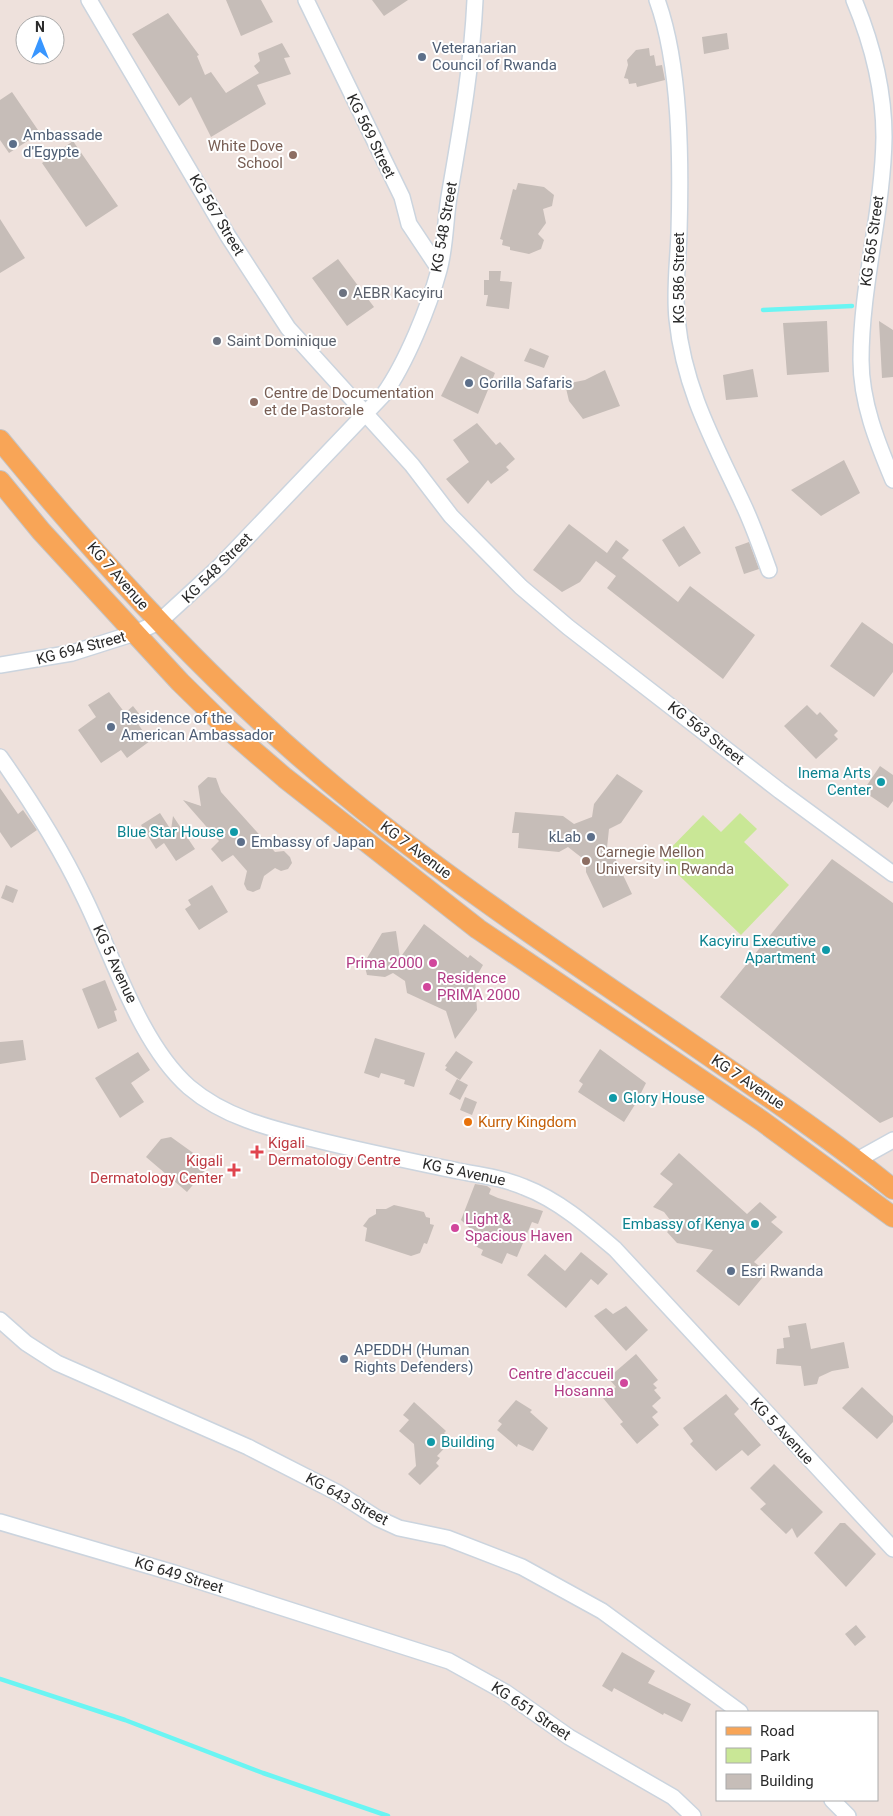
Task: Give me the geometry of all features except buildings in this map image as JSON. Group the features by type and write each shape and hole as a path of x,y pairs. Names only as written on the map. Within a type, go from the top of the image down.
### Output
{"main road":[{"name":"KG 7 Avenue","path":"0,440 159,622 245,707 298,756 363,810 507,916 796,1115 893,1189"},
{"name":"KG 7 Avenue","path":"0,481 41,531 107,600 180,682 228,729 271,766 346,827 478,929 762,1122 893,1217"}],"street":[{"name":"KG 567 Street","path":"89,0 228,236 288,328 365,416"},
{"name":"KG 569 Street","path":"306,0 402,198 410,224 439,269"},
{"name":"KG 548 Street","path":"159,622 219,567 365,416 395,379 413,340 439,269 449,192 470,75 475,0"},
{"name":"KG 586 Street","path":"656,0 667,40 678,128 680,172 676,286 682,354 702,421 743,504 770,570"},
{"name":"KG 565 Street","path":"854,0 874,62 882,101 884,137 881,178 864,300 861,361 866,400 876,439 893,480"},
{"name":"KG 563 Street","path":"365,416 412,465 451,516 521,587 568,627 780,791 893,874"},
{"name":"KG 694 Street","path":"0,665 62,655 135,633 159,622"},
{"name":"KG 5 Avenue","path":"0,757 35,806 83,894 146,1031 163,1058 188,1086 210,1104 242,1119 344,1147 508,1181 539,1193 565,1209 615,1249 893,1550"},
{"path":"857,1160 893,1140"},
{"name":"KG 643 Street","path":"1,1322 26,1343 57,1363 248,1447 338,1493 376,1518 399,1528 447,1538 522,1567 602,1611 739,1711"},
{"name":"KG 649 Street","path":"0,1522 174,1572 356,1630"},
{"name":"KG 651 Street","path":"356,1630 449,1661 471,1673 505,1692 569,1737 673,1797 694,1816"},
{"path":"833,1801 848,1816"}],"green space":[{"path":"740,813 757,829 744,842 789,885 741,935 661,858 703,815 721,832"}],"waterway":[{"path":"763,310 852,306"},
{"path":"0,1679 125,1720 263,1773 388,1816"}],"place":[{"name":"Veteranarian Council of Rwanda","path":"422,57"},
{"name":"Ambassade d'Egypte","path":"13,144"},
{"name":"White Dove School","path":"293,155"},
{"name":"AEBR Kacyiru","path":"343,293"},
{"name":"Saint Dominique","path":"217,341"},
{"name":"Gorilla Safaris","path":"469,383"},
{"name":"Centre de Documentation et de Pastorale","path":"254,402"},
{"name":"Residence of the American Ambassador","path":"111,727"},
{"name":"Inema Arts Center","path":"881,782"},
{"name":"Blue Star House","path":"234,832"},
{"name":"kLab","path":"591,837"},
{"name":"Embassy of Japan","path":"241,842"},
{"name":"Carnegie Mellon University in Rwanda","path":"586,861"},
{"name":"Kacyiru Executive Apartment","path":"826,950"},
{"name":"Prima 2000","path":"433,963"},
{"name":"Residence PRIMA 2000","path":"427,987"},
{"name":"Glory House","path":"613,1098"},
{"name":"Kurry Kingdom","path":"468,1122"},
{"name":"Kigali Dermatology Centre","path":"257,1152"},
{"name":"Kigali Dermatology Center","path":"234,1170"},
{"name":"Embassy of Kenya","path":"755,1224"},
{"name":"Light & Spacious Haven","path":"455,1228"},
{"name":"Esri Rwanda","path":"731,1271"},
{"name":"APEDDH (Human Rights Defenders)","path":"344,1359"},
{"name":"Centre d'accueil Hosanna","path":"624,1383"},
{"name":"Building","path":"431,1442"}]}
